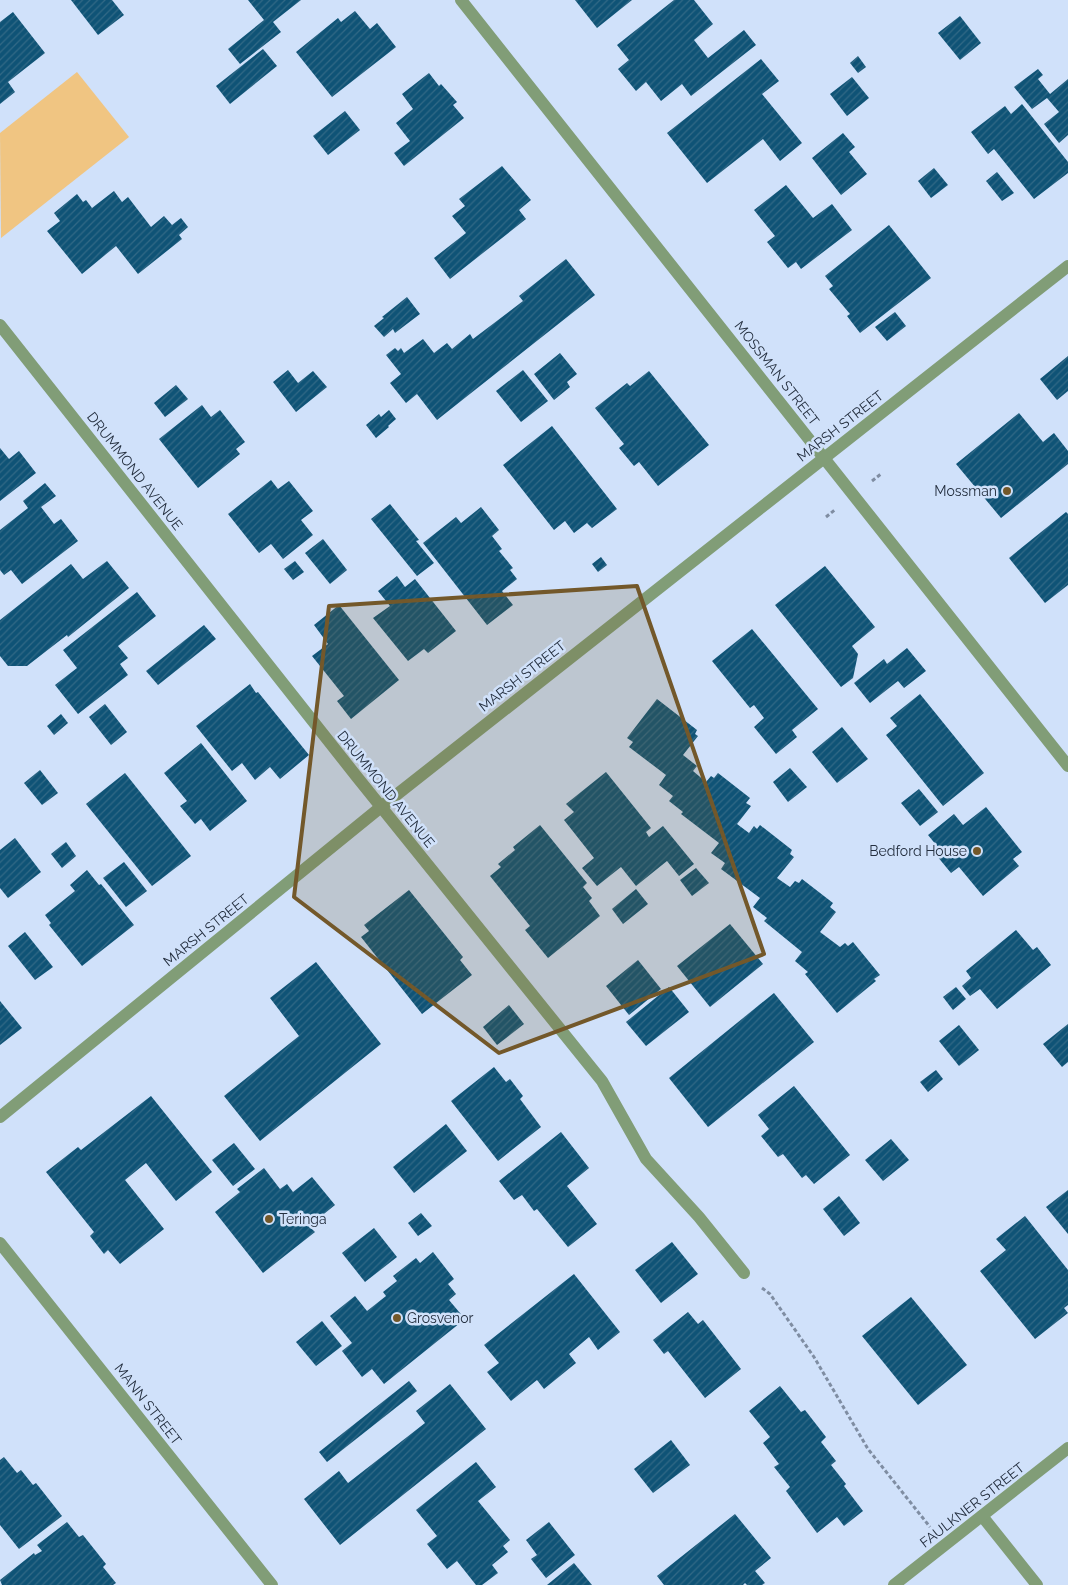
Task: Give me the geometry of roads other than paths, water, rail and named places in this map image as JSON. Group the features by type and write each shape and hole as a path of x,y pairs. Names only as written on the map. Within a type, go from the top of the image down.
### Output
{"street":[{"name":"MOSSMAN STREET","path":"461,0 1068,766"},
{"name":"MARSH STREET","path":"0,1117 381,807 1068,266"},
{"name":"DRUMMOND AVENUE","path":"0,325 381,807 602,1081 646,1159 699,1217 744,1273"},
{"name":"MANN STREET","path":"0,1243 272,1585"},
{"name":"FAULKNER STREET","path":"894,1585 1068,1448"},
{"path":"982,1516 1037,1585"}],"place":[{"name":"Mossman","path":"1007,491"},
{"name":"Bedford House","path":"977,851"},
{"name":"Teringa","path":"269,1219"},
{"name":"Grosvenor","path":"397,1318"}]}
